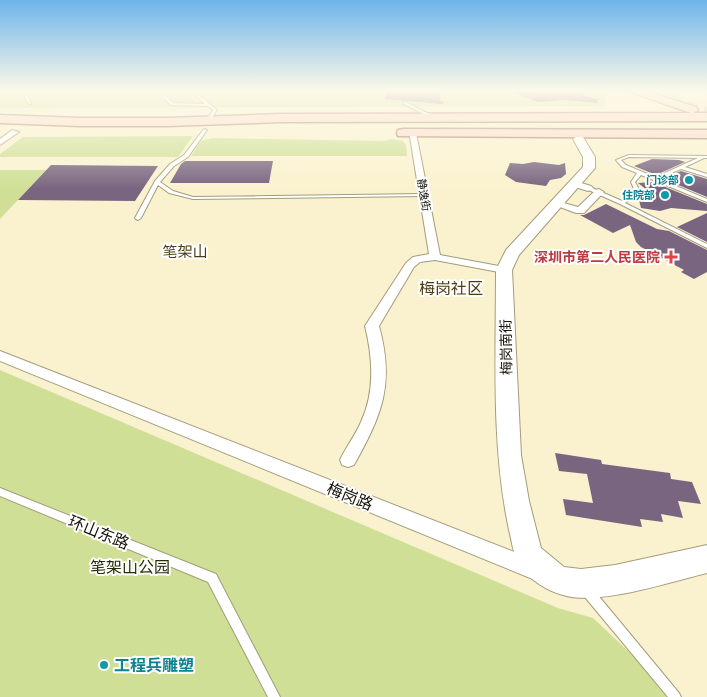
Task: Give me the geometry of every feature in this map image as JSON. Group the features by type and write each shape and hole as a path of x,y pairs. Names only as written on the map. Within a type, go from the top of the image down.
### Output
{"main road":[{"path":"0,124 147,129 227,126 584,124"},
{"path":"50,124 77,126"},
{"path":"68,124 77,126"},
{"path":"0,128 133,124"},
{"path":"182,124 260,132"},
{"path":"204,124 512,125 707,129"},
{"path":"147,129 230,124"},
{"path":"495,124 512,125"},
{"path":"417,133 512,125"},
{"path":"0,133 77,126"},
{"path":"392,132 707,134"},
{"path":"417,133 470,138 707,141"}],"street":[{"path":"0,143 15,132"},
{"name":"静逸街","path":"417,133 424,195 435,257"},
{"path":"348,460 369,421 375,402 378,358 377,344 372,326 410,265 417,258 435,257 504,270 512,253 557,204 581,186 591,165 589,156 579,139"},
{"path":"557,204 580,211 599,192"},
{"name":"梅岗南街","path":"504,270 507,418 509,455 516,500 529,555 538,566 568,580"},
{"name":"梅岗路","path":"0,356 568,580 615,580 707,559"}],"lane":[{"path":"138,218 157,182 172,165 186,156 207,126"},
{"path":"706,157 626,156 619,158 618,162 621,165 707,201"},
{"path":"689,193 695,190 660,176 706,157"},
{"path":"681,167 707,176"},
{"path":"622,203 638,191 632,182 640,173"},
{"path":"157,182 170,192 193,198 424,195"},
{"path":"581,186 599,192 707,246"},
{"name":"环山东路","path":"0,492 212,578 274,697"},
{"path":"568,580 614,622 675,697"}],"green space":[{"path":"193,136 178,157 0,157 0,154 23,137"},
{"path":"212,138 384,141 392,139 403,141 406,145 407,156 191,156 201,141"},
{"path":"0,170 46,170 0,219"},
{"name":"笔架山公园","path":"0,370 558,608 593,618 677,697 0,697"}],"building":[{"path":"652,159 685,162 656,175 634,166"},
{"path":"185,161 273,161 269,183 170,183 181,164"},
{"path":"534,162 559,165 565,163 566,174 561,178 550,180 546,186 516,182 505,175 510,163 523,164"},
{"path":"51,165 158,166 135,201 18,200"},
{"path":"681,171 707,179 707,197 671,182 672,178 669,176"},
{"name":"住院部","path":"653,182 707,204 707,211 671,208 660,211 641,208 639,200 652,194 638,183"},
{"path":"606,204 657,229 669,231 707,250 707,272 694,279 681,272 684,270 641,247 636,242 630,225 613,233 580,215 584,215"},
{"path":"707,213 707,242 677,227"},
{"path":"555,453 601,460 602,464 670,473 671,479 692,482 701,504 678,501 683,518 661,514 663,522 640,519 642,527 566,515 563,499 593,503 587,474 559,471"}],"place":[{"name":"门诊部","path":"689,180"},
{"name":"住院部","path":"665,195"},
{"name":"深圳市第二人民医院","path":"671,257"},
{"name":"工程兵雕塑","path":"104,665"}],"district":[{"name":"笔架山","path":"185,251"},
{"name":"梅岗社区","path":"451,288"}]}
